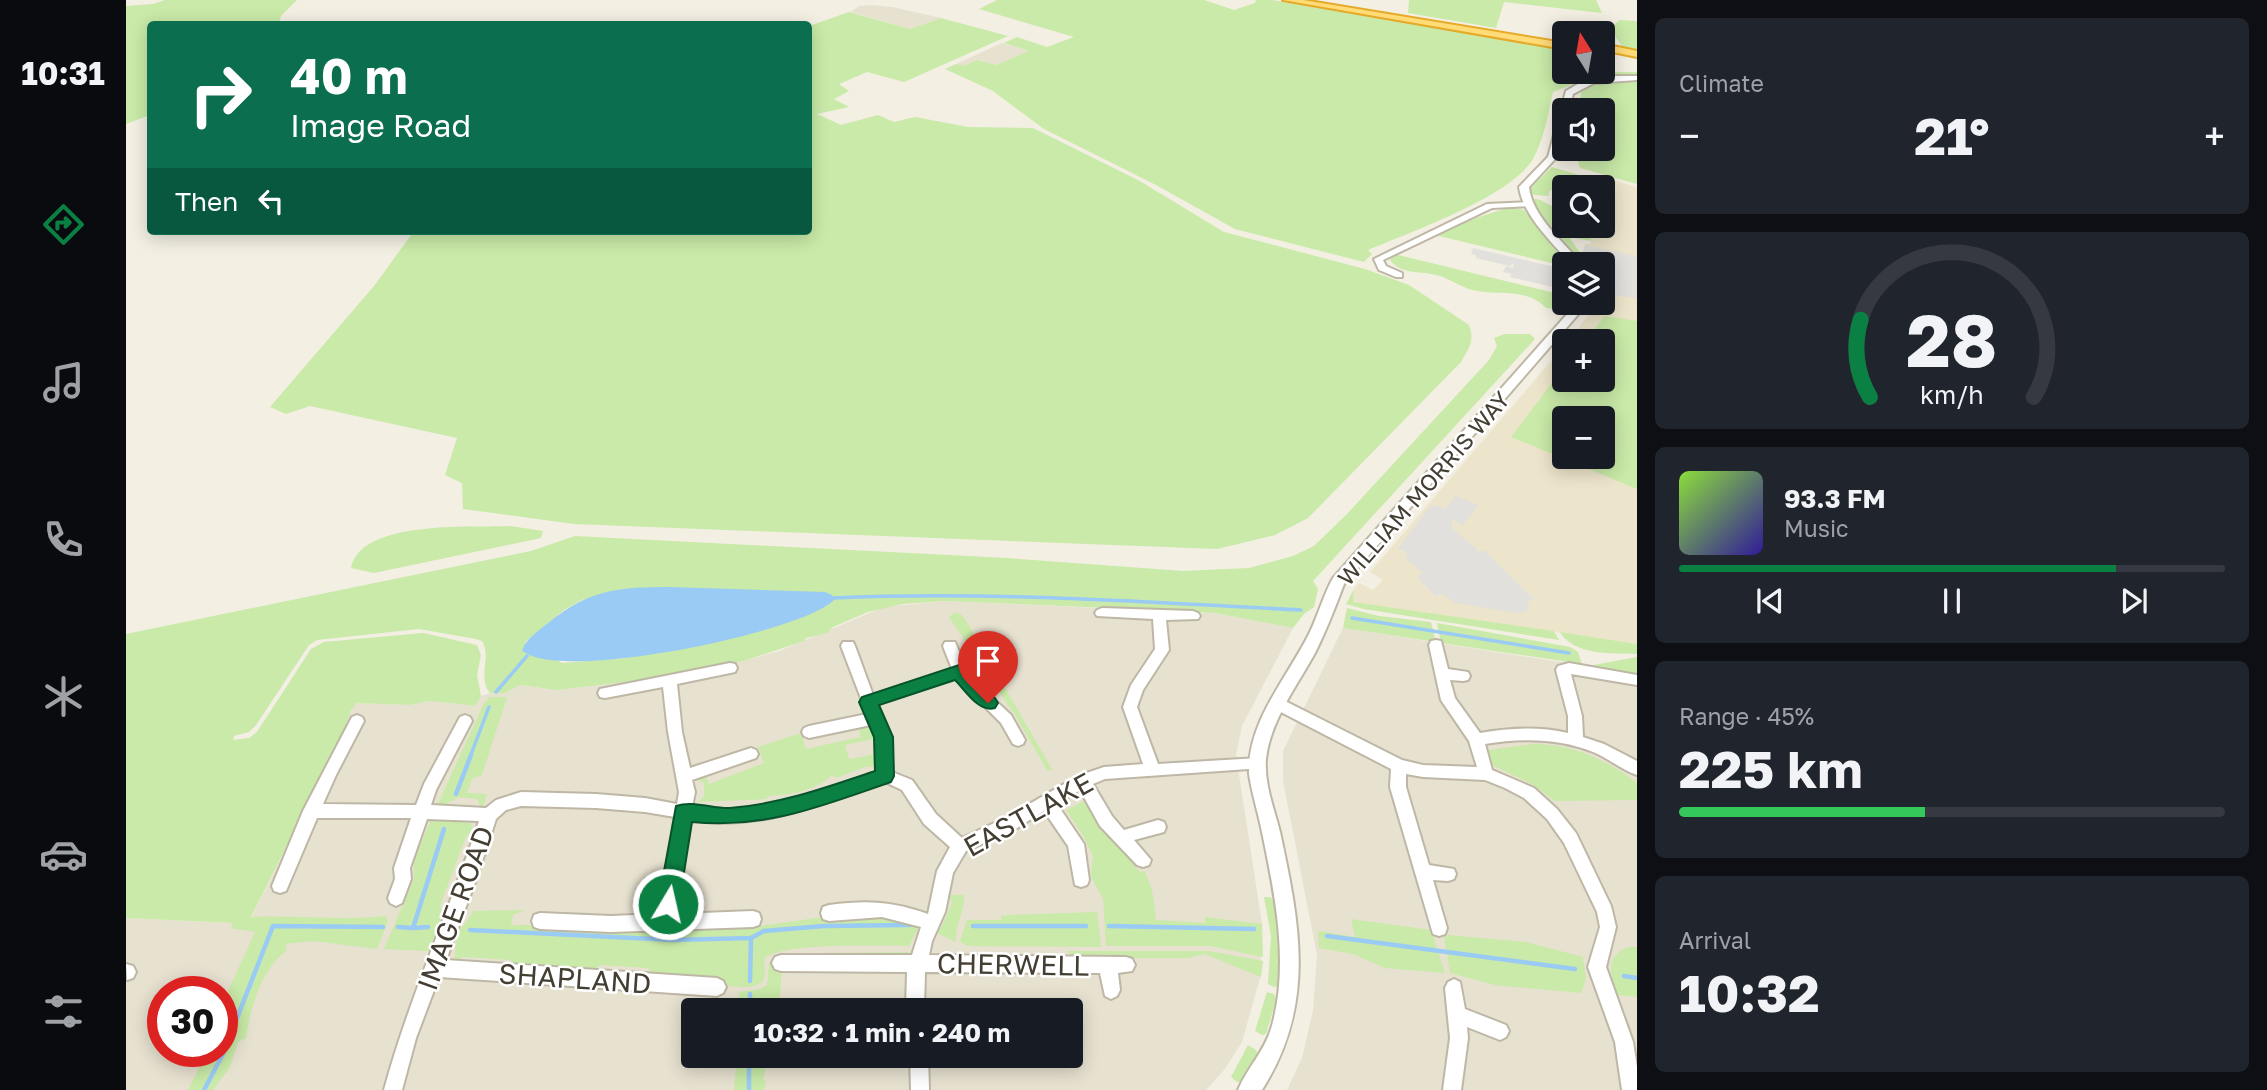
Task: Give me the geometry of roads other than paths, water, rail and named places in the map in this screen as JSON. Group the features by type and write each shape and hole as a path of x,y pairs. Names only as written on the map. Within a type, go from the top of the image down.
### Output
{"highway":[{"path":"1287,0 1552,44"},
{"path":"1317,0 1552,39"},
{"path":"1615,52 1637,56"}],"street":[{"path":"1568,98 1569,93 1579,85 1608,78 1637,78"},
{"path":"1552,158 1523,190 1529,204 1567,252"},
{"path":"1399,275 1382,268 1378,259 1490,206 1529,204"},
{"name":"WILLIAM MORRIS WAY","path":"1249,1090 1278,1037 1285,1013 1290,955 1287,916 1258,764 1260,746 1315,638 1338,582 1572,315"},
{"path":"1102,613 1193,616"},
{"path":"1152,769 1131,715 1130,700 1162,650 1159,615"},
{"path":"1436,645 1451,706 1476,739 1486,774"},
{"path":"848,646 884,742 884,776 907,785 930,819 960,846"},
{"path":"950,646 959,672 1006,719 1018,740"},
{"path":"605,693 730,668"},
{"path":"1576,739 1575,716 1563,670 1569,668 1637,680"},
{"path":"868,702 959,672"},
{"path":"1441,673 1463,676"},
{"path":"665,923 687,792 686,776 675,733 670,681"},
{"path":"1279,705 1399,766 1423,771 1486,774 1521,788 1552,814 1570,838 1598,894 1608,927 1597,967 1624,1042 1631,1090"},
{"path":"809,733 877,718"},
{"path":"280,886 311,811 357,721"},
{"path":"396,898 403,879 402,869 439,768 465,721"},
{"path":"1476,739 1528,732 1576,739 1602,749 1637,769"},
{"path":"686,776 751,754"},
{"name":"EASTLAKE","path":"916,998 918,963 937,912 945,871 960,846 1047,803 1083,781 1104,773 1258,764"},
{"path":"1399,766 1398,787 1439,928"},
{"name":"IMAGE ROAD","path":"393,1090 407,1038 469,877 489,814 507,802 521,799 645,805 683,813 727,817 803,804 884,776"},
{"path":"1083,781 1106,821 1143,860"},
{"path":"1047,803 1076,844 1080,880"},
{"path":"311,811 422,814 443,811 489,814"},
{"path":"1123,838 1158,827"},
{"path":"1423,872 1448,874"},
{"path":"829,913 875,906 888,907 932,923"},
{"path":"540,921 611,924 753,919"},
{"path":"781,963 918,963"},
{"name":"CHERWELL","path":"918,963 1117,965 1111,990"},
{"name":"SHAPLAND","path":"433,968 717,987"},
{"path":"1452,1090 1458,1016 1454,988"},
{"path":"1458,1016 1500,1031"},
{"path":"919,1068 920,1090"}],"water":[{"path":"671,587 825,592 832,595 834,600 813,613 776,627 678,650 626,658 579,661 543,659 522,650 530,638 548,623 592,597 620,589"}],"waterway":[{"path":"833,598 1009,597 1301,610"},
{"path":"1352,618 1569,653"},
{"path":"496,692 527,656"},
{"path":"470,757 489,707"},
{"path":"456,794 471,755"},
{"path":"413,928 444,829"},
{"path":"751,938 764,931 824,926 910,925"},
{"path":"204,1090 223,1054 273,926 383,927"},
{"path":"973,926 1086,926"},
{"path":"1109,926 1254,929"},
{"path":"398,927 413,928"},
{"path":"413,928 428,927"},
{"path":"470,930 673,940 751,938"},
{"path":"1327,936 1575,969"},
{"path":"750,981 751,938"},
{"path":"1624,976 1637,978"},
{"path":"749,1068 749,1090"}]}
